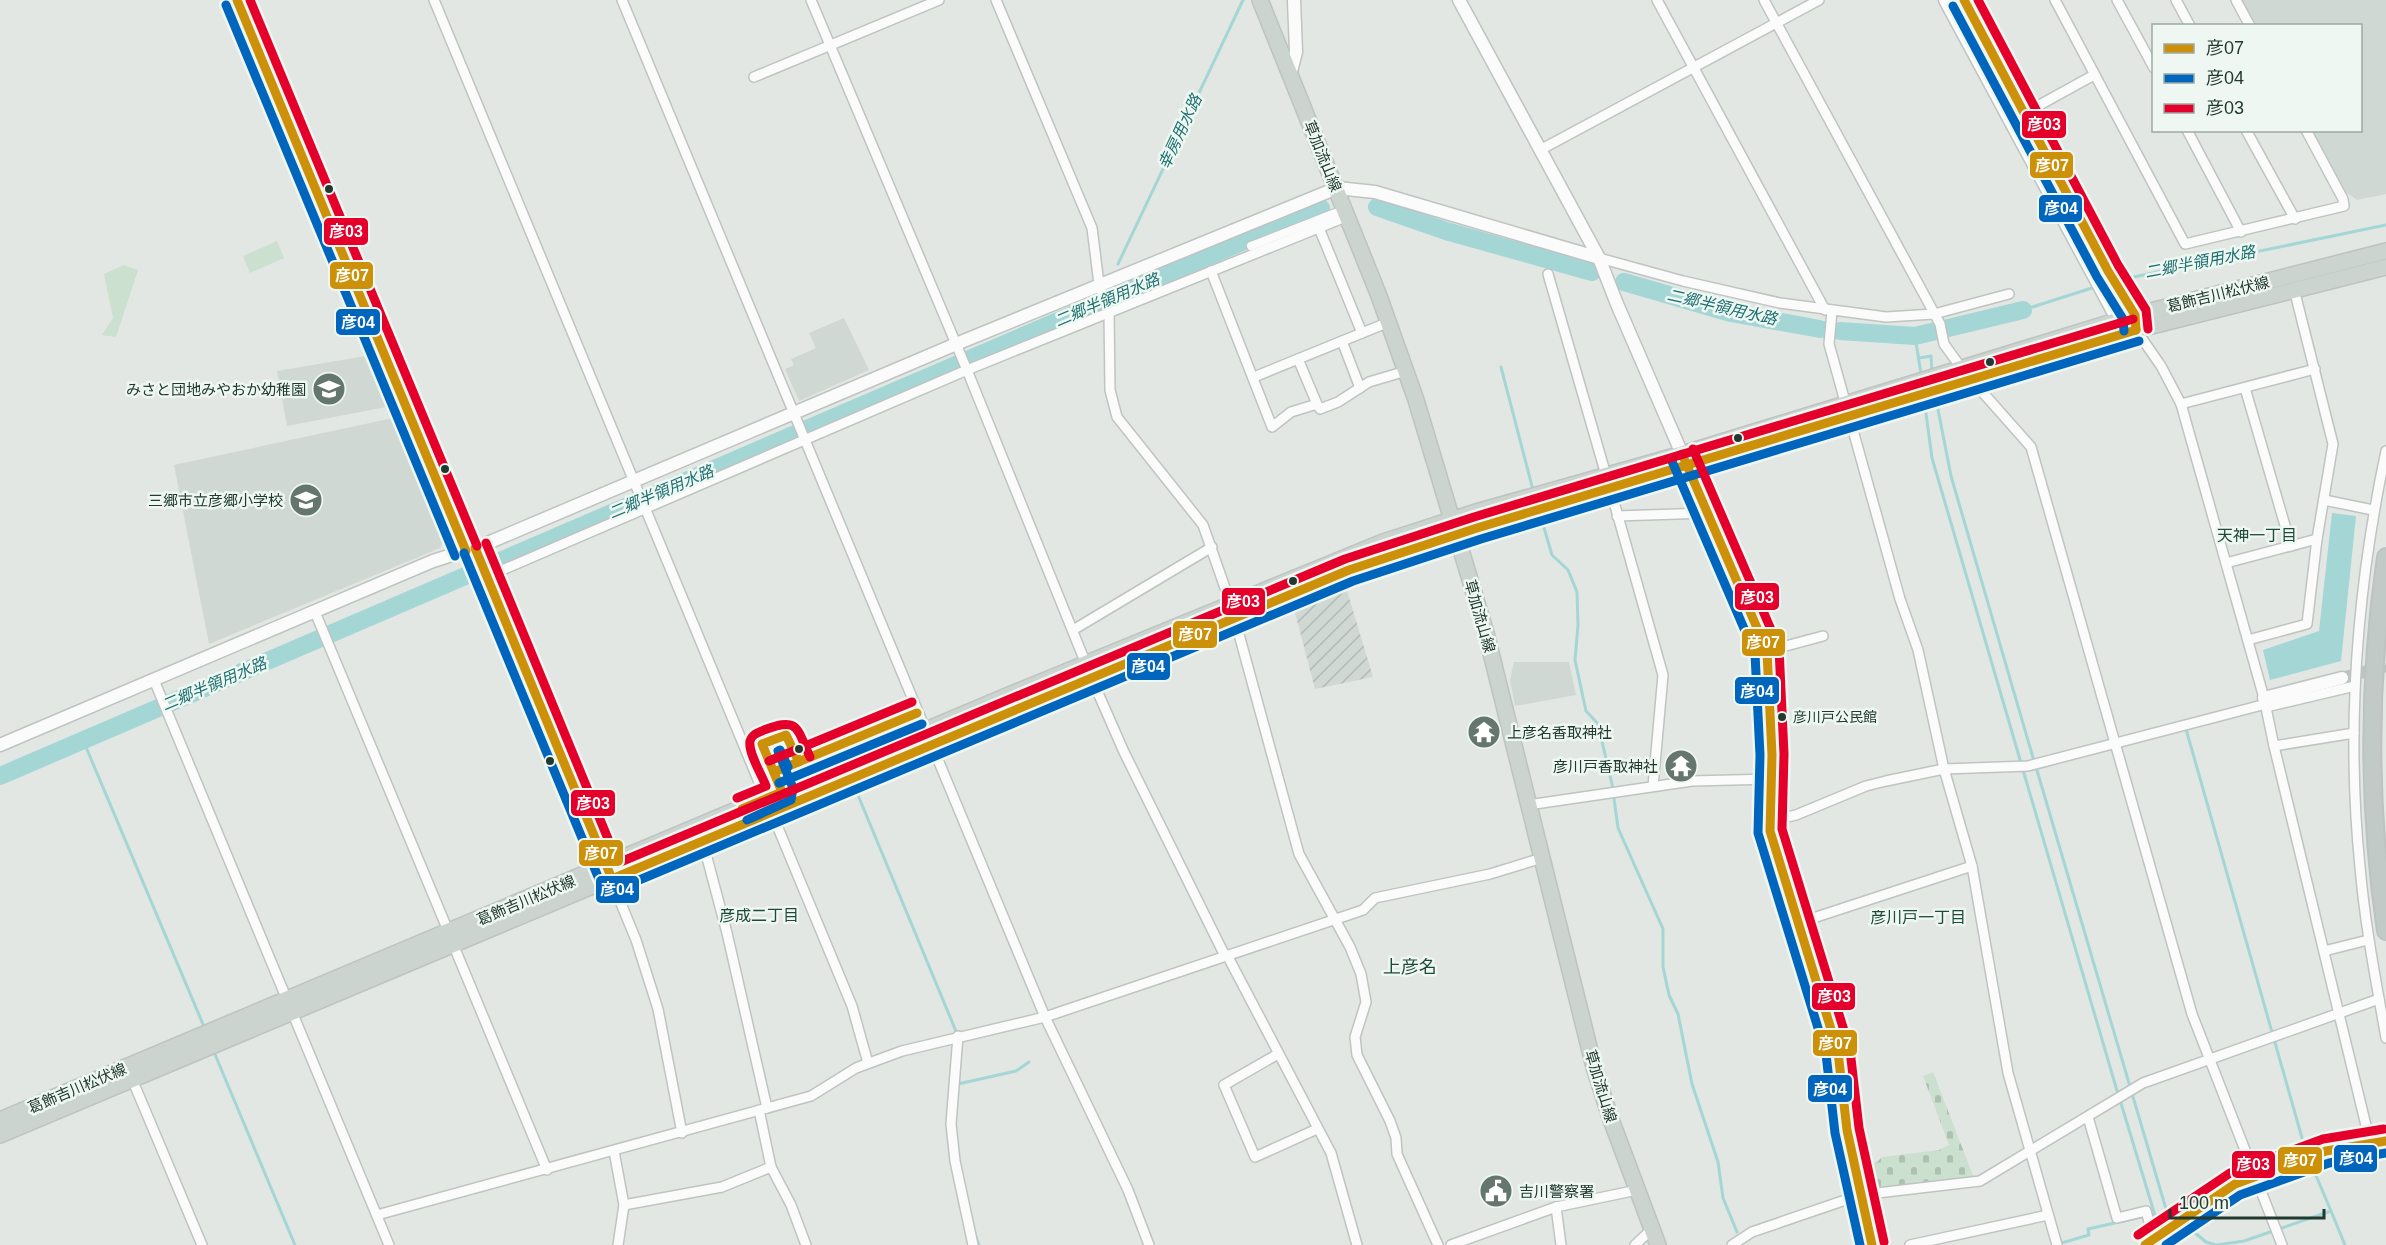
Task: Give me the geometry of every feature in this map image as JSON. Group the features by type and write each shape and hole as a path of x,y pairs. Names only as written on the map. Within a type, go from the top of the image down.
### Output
{"highway":[{"path":"2386,557 2379,622 2373,726 2377,846 2386,931"}],"main road":[{"name":"草加流山線","path":"1260,0 1337,188 1341,215 1389,322 1406,372 1486,633 1594,1067 1658,1245"},
{"name":"葛飾吉川松伏線","path":"0,1120 289,1006 451,939 1233,610 1320,581 1454,527 2136,323 2386,251"},
{"name":"葛飾吉川松伏線","path":"1967,374 2118,321 2136,323 2386,267"},
{"name":"葛飾吉川松伏線","path":"608,872 702,839 769,805"},
{"name":"葛飾吉川松伏線","path":"0,1135 132,1079 289,1006"}],"street":[{"path":"237,0 473,553 485,573 636,940 658,1009 682,1133"},
{"path":"434,0 852,1006 868,1063"},
{"path":"622,0 1045,1017 1128,1190 1149,1245"},
{"path":"811,0 1124,752 1226,956 1330,1153 1357,1245"},
{"path":"754,77 939,0"},
{"path":"996,0 1092,228 1101,290 1109,312 1110,390 1117,417 1203,525 1212,547 1233,610 1299,854 1356,958 1366,1002 1355,1037 1357,1055 1390,1121 1396,1138 1397,1154 1438,1245"},
{"path":"1290,75 1296,52 1294,0"},
{"path":"1459,0 1599,258 1611,291 1767,651 1771,718 1770,821 1776,853 1838,1052 1843,1107 1872,1245"},
{"path":"1657,0 1828,311 1829,344 1900,599 1918,651 1944,769 1972,866 2008,1073 2057,1245"},
{"path":"1764,0 1940,324 1944,344 2031,447 2192,1014 2282,1245"},
{"path":"1540,150 1818,0"},
{"path":"1945,0 2118,321"},
{"path":"1964,0 2181,404 2265,703 2370,1142"},
{"path":"2055,0 2185,244 2344,207 2343,199 2307,132"},
{"path":"2176,0 2189,24"},
{"path":"2236,0 2249,24"},
{"path":"2121,2 2152,65"},
{"path":"2025,113 2094,75"},
{"path":"2188,132 2241,232"},
{"path":"2248,132 2295,219"},
{"path":"0,745 433,561 473,553 634,480 795,420 955,345 1101,290 1337,188 1375,192 1599,258 1739,295 1828,311 1886,317 1934,314 2009,294"},
{"path":"485,573 643,501 804,440 964,364 1109,312 1319,228 1341,215"},
{"path":"1251,246 1341,215"},
{"path":"1319,228 1362,333"},
{"path":"1211,271 1272,427 1291,412 1317,404"},
{"path":"1548,274 1663,675 1653,786"},
{"path":"2248,640 2307,624 2317,539 2333,444 2294,289"},
{"path":"1254,377 1389,322"},
{"path":"1342,342 1360,388"},
{"path":"1298,359 1320,409 1360,388 1406,372"},
{"path":"2181,404 2315,369"},
{"path":"2245,388 2290,546"},
{"path":"2386,451 2373,510 2360,610 2355,686 2360,866 2368,940 2386,1038"},
{"path":"2324,500 2373,510"},
{"path":"1617,516 1707,513"},
{"path":"2226,563 2317,539"},
{"path":"1073,630 1212,547"},
{"path":"315,612 548,1170"},
{"path":"1767,651 1823,636"},
{"path":"1770,821 1796,815 1866,786 1944,769 2028,766 2117,745 2265,703 2342,678"},
{"path":"154,680 389,1245"},
{"path":"2265,703 2355,686"},
{"path":"2274,746 2355,733"},
{"path":"1528,805 1692,781 1772,779"},
{"path":"702,839 727,933 763,1109 771,1167 791,1205 806,1245"},
{"path":"377,1215 548,1170 811,1096 868,1063 958,1036 1045,1017 1363,910 1375,898 1490,874 1542,858"},
{"path":"1798,923 1972,866"},
{"path":"2324,951 2368,940"},
{"path":"1732,1245 1752,1232 1860,1195 1980,1181 2144,1083 2379,999"},
{"path":"958,1036 951,1124 955,1161 973,1245"},
{"path":"1278,1054 1224,1085 1255,1157 1317,1129"},
{"path":"132,1079 202,1245"},
{"path":"2088,1117 2117,1218 2146,1211 2149,1242 2235,1184 2256,1175 2326,1151 2386,1141"},
{"path":"614,1150 624,1205 618,1245"},
{"path":"624,1205 722,1187 771,1167"},
{"path":"1451,1245 1556,1207 1637,1190"},
{"path":"1556,1207 1561,1245"},
{"path":"1910,1245 2048,1215"},
{"path":"1635,1245 1652,1229"}],"shaded area":[{"path":"2242,0 2386,0 2386,194 2357,200 2344,191 2313,132 2362,132 2362,24 2255,24"},
{"path":"844,318 869,370 799,401 785,369 794,365 791,359 816,348 809,333"},
{"name":"みさと団地みやおか幼稚園","path":"366,356 386,407 287,426 277,371"},
{"name":"三郷市立彦郷小学校","path":"398,417 446,536 440,548 209,644 174,465"},
{"path":"1345,584 1373,677 1315,689 1293,605"},
{"path":"1514,662 1569,662 1576,695 1515,706 1510,680"}],"green space":[{"path":"277,241 284,258 250,273 243,256"},
{"path":"124,265 138,270 116,337 102,335 113,318 104,274"},
{"path":"1933,1072 1974,1178 1870,1190 1866,1187 1862,1165 1877,1162 1882,1157 1939,1150 1949,1145 1923,1076"}],"water":[{"path":"2332,513 2356,516 2341,661 2270,680 2263,650 2319,631"}],"waterway":[{"name":"幸房用水路","path":"1118,264 1243,0"},
{"name":"二郷半領用水路","path":"1377,207 1446,231 1592,272"},
{"name":"二郷半領用水路","path":"0,776 1321,208"},
{"name":"二郷半領用水路","path":"2119,280 2386,225"},
{"name":"二郷半領用水路","path":"1624,282 1731,313 1820,329"},
{"name":"二郷半領用水路","path":"2023,310 2095,287"},
{"name":"二郷半領用水路","path":"1840,331 1915,336 2023,310"},
{"path":"1915,336 1921,374"},
{"path":"1919,358 1931,356 1932,373"},
{"path":"1501,367 1533,490"},
{"path":"1935,394 1951,476 2034,761"},
{"path":"1924,399 1932,458 2021,763"},
{"path":"1540,514 1552,555 1568,570 1577,592 1578,625 1575,660 1586,711 1598,724 1612,784 1618,828 1663,929 1663,967 1669,995 1678,1014 1692,1084 1718,1162 1723,1198 1737,1232"},
{"path":"2186,729 2306,1152 2331,1211"},
{"path":"83,740 205,1029"},
{"path":"2036,767 2166,1209 2206,1242 2216,1245"},
{"path":"2023,770 2118,1094"},
{"path":"855,788 958,1036"},
{"path":"214,1052 295,1245"},
{"path":"958,1084 1016,1071 1029,1062"},
{"path":"2120,1100 2164,1245"},
{"path":"2217,1245 2244,1241 2331,1211 2345,1245"},
{"path":"2058,1244 2089,1235 2088,1229 2155,1214"},
{"path":"976,1237 979,1245"}],"tunnel":[{"path":"2342,678 2386,666"}],"transit line":[{"name":"彦07","path":"237,0 466,551"},
{"name":"彦03","path":"250,0 477,546"},
{"name":"彦07","path":"1964,0 2108,271 2135,315 2136,330"},
{"name":"彦03","path":"1978,0 2118,265 2146,310 2148,329"},
{"name":"彦04","path":"226,5 455,556"},
{"name":"彦04","path":"1953,6 2097,277 2123,319 2124,331"},
{"name":"彦03","path":"486,543 618,863 1345,559 1474,517 2133,319"},
{"name":"彦07","path":"475,548 612,879 1349,570 1477,528 2136,330"},
{"name":"彦04","path":"464,553 601,884 606,890 613,891 1353,581 1481,539 2139,341"},
{"name":"彦03","path":"1693,449 1779,648 1784,754 1782,829 1850,1050 1859,1128 1884,1242"},
{"name":"彦07","path":"1682,454 1767,651 1772,755 1770,831 1838,1052 1847,1130 1872,1245"},
{"name":"彦04","path":"1671,459 1755,654 1760,755 1758,833 1826,1054 1835,1133 1860,1245"},
{"name":"彦03","path":"769,761 912,702"},
{"name":"彦07","path":"774,772 917,713"},
{"name":"彦04","path":"779,783 922,724"},
{"name":"彦03","path":"737,798 766,786 750,746 750,741 756,734 775,726 795,727 810,757"},
{"name":"彦07","path":"742,809 782,792 762,744 786,735 799,762"},
{"name":"彦04","path":"747,820 791,800 793,788 778,751 780,750 788,767"},
{"name":"彦03","path":"2138,1235 2230,1173 2323,1139 2384,1129"},
{"name":"彦07","path":"2145,1245 2235,1184 2326,1151 2386,1141"},
{"name":"彦04","path":"2166,1245 2240,1195 2329,1163 2386,1153"}],"place":[{"name":"みさと団地みやおか幼稚園","path":"329,389"},
{"name":"三郷市立彦郷小学校","path":"306,500"},
{"name":"彦川戸公民館","path":"1782,717"},
{"name":"上彦名香取神社","path":"1484,732"},
{"name":"彦川戸香取神社","path":"1681,766"},
{"name":"吉川警察署","path":"1496,1191"}],"district":[{"name":"天神一丁目","path":"2257,535"},
{"name":"彦成二丁目","path":"759,915"},
{"name":"彦川戸一丁目","path":"1918,917"},
{"name":"上彦名","path":"1410,967"}]}
